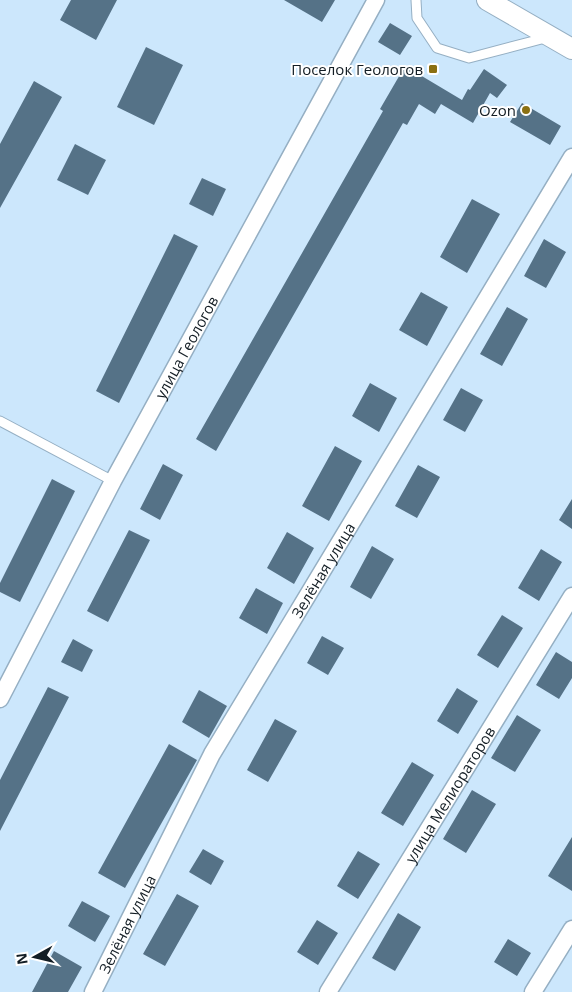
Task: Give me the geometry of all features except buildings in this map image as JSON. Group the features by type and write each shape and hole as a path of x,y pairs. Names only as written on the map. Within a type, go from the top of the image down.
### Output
{"street":[{"name":"улица Геологов","path":"0,699 114,481 376,0"},
{"path":"487,0 572,50"},
{"name":"Зелёная улица","path":"93,992 212,754 572,157"},
{"name":"улица Мелиораторов","path":"328,992 572,596"},
{"path":"532,992 572,929"}],"lane":[{"path":"416,0 417,18 437,48 469,58 550,37"},
{"path":"0,421 114,481"}],"place":[{"name":"Поселок Геологов","path":"433,69"},
{"name":"Ozon","path":"526,110"}]}
